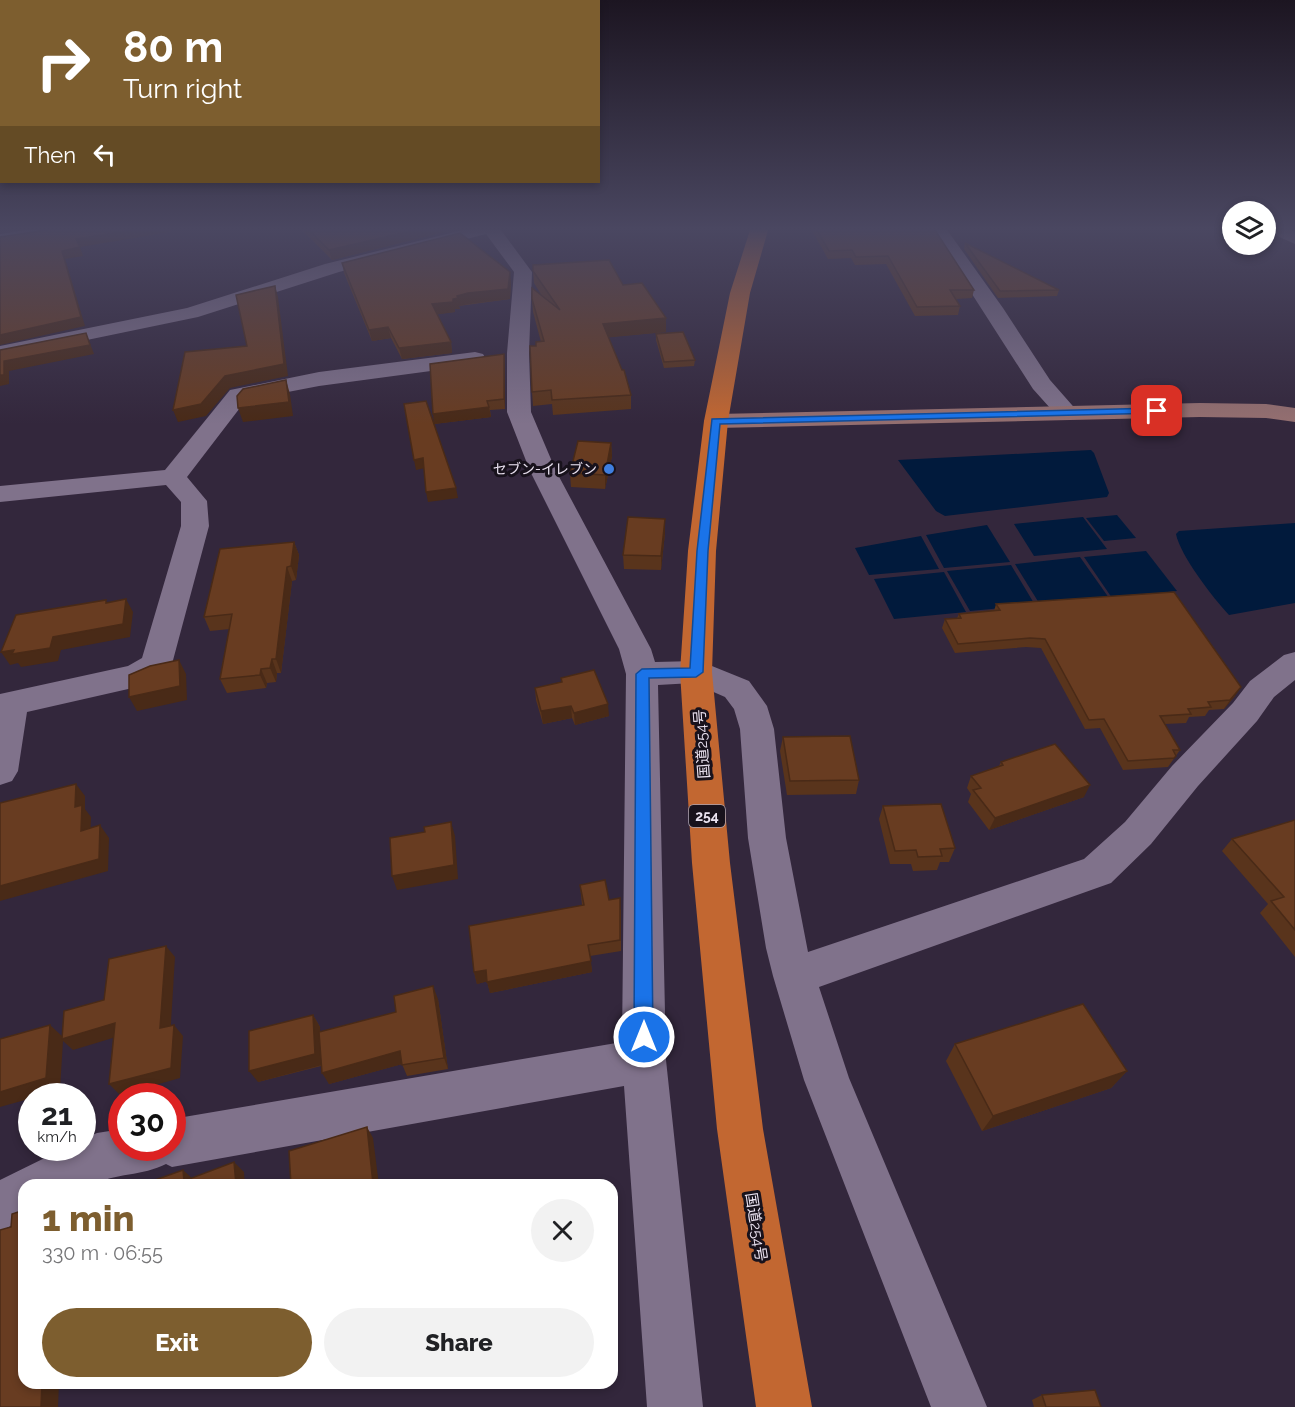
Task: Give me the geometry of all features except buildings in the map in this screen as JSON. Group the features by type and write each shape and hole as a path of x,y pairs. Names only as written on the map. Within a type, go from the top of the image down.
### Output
{"highway":[{"name":"国道254号","path":"740,293 716,421 702,551 696,672 711,863 740,1129 784,1407"}],"street":[{"path":"0,352 191,313 255,293"},
{"path":"522,293 519,412 543,471 635,649 642,674 644,1060 675,1407"},
{"path":"983,293 1041,384 1067,413"},
{"path":"0,494 173,477 238,395 320,379 519,353"},
{"path":"716,421 1200,410 1266,411 1295,415"},
{"path":"0,771 12,703 137,676 156,664 195,526 194,501 173,477"},
{"path":"794,976 1097,871 1138,833 1185,776 1245,712 1262,689 1295,663"},
{"path":"642,674 696,672 737,688 750,706 755,721 767,838 786,948 794,976 827,1080 959,1407"},
{"path":"186,1141 644,1060"},
{"path":"54,1179 97,1157 108,1155"},
{"path":"0,1206 18,1197"}],"water":[{"path":"1091,450 1109,493 1107,497 945,516 936,511 898,460"},
{"path":"1117,515 1136,538 1104,541 1086,518"},
{"path":"1083,517 1107,549 1034,556 1014,524"},
{"path":"1295,523 1295,603 1229,615 1190,564 1176,534 1179,531"},
{"path":"987,525 1010,562 944,568 926,535"},
{"path":"921,536 939,569 869,575 855,548"},
{"path":"1146,551 1177,591 1112,598 1084,557"},
{"path":"1080,557 1109,598 1039,603 1015,564"},
{"path":"1011,565 1035,605 970,611 947,571"},
{"path":"944,572 966,612 894,619 874,579"}],"place":[{"name":"セブン-イレブン","path":"609,469"}],"route":[{"path":"644,1037 642,674 696,672 702,551 716,421 1157,411"}]}
